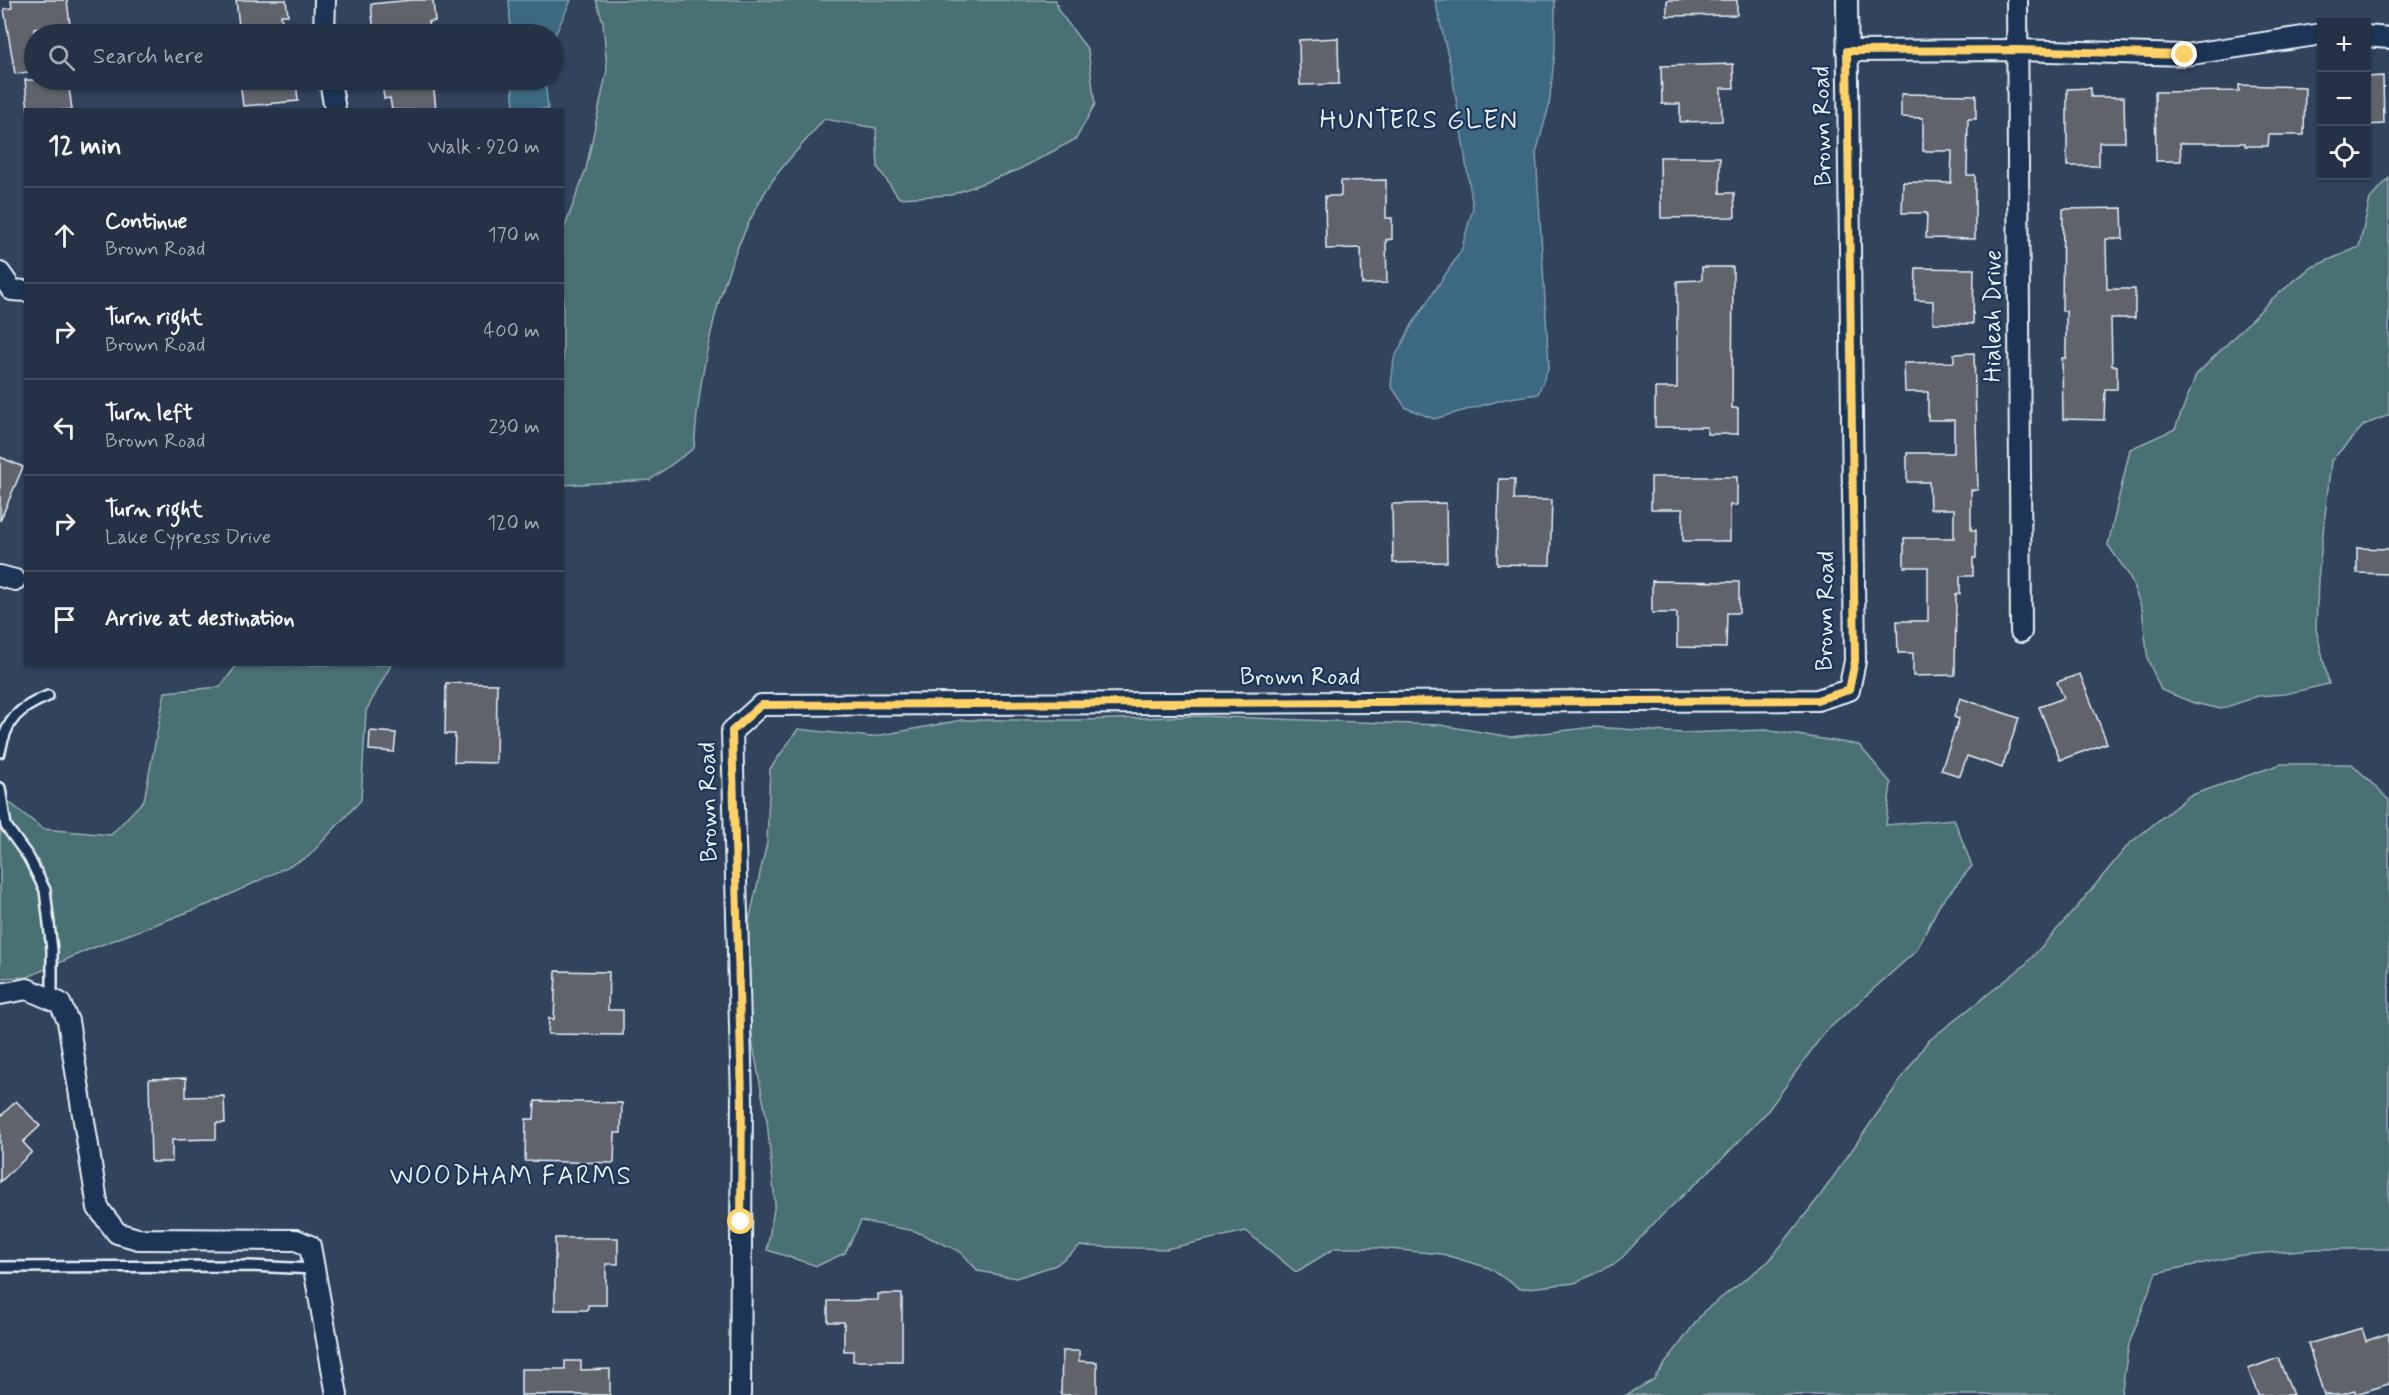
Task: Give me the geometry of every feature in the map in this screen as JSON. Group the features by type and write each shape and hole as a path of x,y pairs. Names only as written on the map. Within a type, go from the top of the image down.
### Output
{"street":[{"path":"324,24 325,0"},
{"name":"Brown Road","path":"740,1395 742,1099 732,731 761,705 1817,700 1849,690 1855,650 1847,0"},
{"name":"Hialeah Drive","path":"2016,0 2020,632"},
{"path":"1847,51 2017,50 2185,55 2317,35"},
{"path":"2371,36 2389,38"},
{"path":"331,90 334,108"},
{"path":"0,273 12,290 24,291"},
{"path":"0,994 27,989 60,1003 69,1021 98,1208 117,1233 138,1239 296,1240 310,1246 337,1395"}],"lane":[{"path":"0,752 9,725 25,705 48,696"},
{"path":"0,788 6,826 28,858 45,890 52,950 52,1000"},
{"path":"0,1267 249,1266 314,1269"}],"green space":[{"path":"596,0 1056,0 1058,10 1088,50 1095,104 1076,139 1018,170 951,195 899,198 878,168 876,128 824,119 770,184 735,253 707,350 694,448 650,480 564,485 564,229 586,169 607,70 603,22"},
{"path":"2389,178 2389,415 2364,425 2331,461 2318,579 2316,629 2329,684 2285,694 2258,696 2221,709 2194,703 2161,690 2148,660 2142,609 2129,575 2108,545 2130,449 2175,429 2196,375 2272,299 2310,268 2359,247 2370,199"},
{"path":"236,666 390,666 366,711 361,800 308,857 212,903 85,951 28,977 0,978 0,795 43,829 111,835 144,800 165,692 220,687"},
{"path":"1197,716 1440,725 1511,737 1594,727 1683,733 1766,730 1859,745 1891,783 1886,825 1954,819 1972,866 1940,904 1916,951 1824,1033 1767,1112 1723,1158 1659,1218 1618,1262 1575,1283 1520,1289 1489,1268 1442,1254 1377,1248 1335,1248 1296,1272 1246,1231 1166,1249 1080,1246 1056,1265 1016,1278 978,1271 961,1252 915,1231 861,1221 845,1253 817,1266 767,1250 775,1203 767,1121 752,1040 745,938 767,843 770,769 798,729 871,737 962,720 1084,720"},
{"path":"2281,764 2352,764 2389,800 2389,1249 2314,1249 2242,1255 2156,1273 2129,1344 2121,1395 1626,1395 1653,1380 1704,1311 1769,1261 1820,1196 1927,1042 2025,965 2129,844 2189,796"}],"water":[{"path":"509,0 571,0 560,24 510,24"},
{"path":"1435,0 1555,0 1555,51 1549,106 1536,153 1549,366 1538,394 1509,398 1434,419 1406,408 1391,386 1394,359 1412,325 1461,251 1473,208 1452,73"},
{"path":"513,90 546,90 548,108 514,108"}],"building":[{"path":"11,0 67,0 70,24 24,24 24,73 15,74 4,9 12,8"},
{"path":"236,0 286,0 288,15 281,15 282,24 239,24"},
{"path":"433,0 435,21 428,22 428,24 373,24 371,4"},
{"path":"1667,0 1737,0 1737,15 1667,16"},
{"path":"1338,38 1339,84 1300,85 1299,40"},
{"path":"1733,64 1734,88 1721,88 1722,121 1680,122 1680,104 1662,104 1661,66"},
{"path":"2383,76 2384,124 2371,125 2371,77"},
{"path":"2239,85 2305,87 2304,135 2269,135 2268,146 2245,146 2245,143 2180,143 2181,161 2156,161 2155,92 2239,91"},
{"path":"2091,88 2091,97 2124,97 2125,142 2099,142 2099,166 2067,166 2067,89"},
{"path":"26,90 69,90 72,108 28,108"},
{"path":"241,90 297,90 298,101 243,106"},
{"path":"383,90 434,90 436,108 392,108 390,98 384,99"},
{"path":"1901,94 1976,95 1976,119 1968,119 1967,175 1975,175 1975,239 1926,238 1927,213 1902,213 1903,182 1951,183 1952,151 1923,151 1923,118 1901,117"},
{"path":"1660,157 1720,157 1720,193 1734,193 1735,217 1661,218"},
{"path":"1386,180 1386,218 1392,218 1392,239 1386,240 1387,283 1362,284 1361,248 1326,249 1325,196 1341,196 1341,181"},
{"path":"2122,208 2123,239 2106,239 2107,289 2135,289 2135,318 2111,318 2112,366 2117,366 2117,389 2105,389 2104,420 2063,419 2062,358 2066,358 2066,311 2062,311 2063,209"},
{"path":"1702,267 1733,267 1732,408 1738,408 1738,434 1707,434 1707,427 1655,427 1655,388 1677,388 1677,281 1702,280"},
{"path":"1916,268 1974,269 1973,324 1933,323 1933,301 1915,300"},
{"path":"1974,353 1978,490 1971,490 1971,530 1976,530 1976,558 1973,558 1973,576 1960,576 1960,594 1956,594 1955,675 1913,676 1913,653 1898,653 1897,621 1928,621 1928,567 1904,567 1904,538 1954,538 1954,509 1930,509 1929,482 1907,482 1907,453 1954,453 1954,420 1928,420 1928,392 1905,392 1904,363 1954,362 1954,354"},
{"path":"0,457 23,467 0,521"},
{"path":"1651,477 1737,477 1737,505 1730,505 1730,541 1683,541 1683,509 1651,509"},
{"path":"1499,479 1515,479 1514,500 1552,500 1550,565 1497,564"},
{"path":"1446,503 1447,562 1393,563 1392,504"},
{"path":"2357,548 2389,549 2389,574 2357,573"},
{"path":"1652,581 1739,582 1739,613 1727,613 1726,648 1677,647 1677,613 1652,613"},
{"path":"2080,674 2107,743 2060,760 2039,707 2064,698 2057,682"},
{"path":"446,683 497,684 496,763 454,762 455,734 445,734"},
{"path":"1960,698 2019,718 2002,768 1967,756 1960,776 1941,770 1959,719 1954,717"},
{"path":"370,731 396,733 394,752 369,750"},
{"path":"556,971 609,972 608,1010 623,1010 623,1035 548,1034 549,1018 554,1019"},
{"path":"186,1078 186,1097 224,1096 225,1123 216,1123 216,1139 172,1140 172,1162 151,1162 149,1079"},
{"path":"16,1101 40,1126 23,1142 32,1152 0,1182 0,1117"},
{"path":"535,1101 622,1103 621,1133 615,1133 614,1163 525,1161 526,1119 534,1119"},
{"path":"555,1238 618,1238 618,1264 606,1264 606,1305 588,1305 588,1310 555,1310"},
{"path":"878,1294 902,1294 902,1361 853,1361 853,1351 844,1351 844,1322 828,1322 828,1301 878,1300"},
{"path":"2362,1328 2366,1341 2389,1333 2389,1384 2356,1394 2355,1391 2341,1395 2324,1395 2308,1344"},
{"path":"1062,1351 1079,1351 1079,1361 1097,1362 1097,1395 1061,1395"},
{"path":"2278,1358 2293,1395 2258,1395 2248,1369"},
{"path":"565,1361 581,1361 581,1370 610,1369 610,1395 521,1395 521,1369 565,1369"}],"district":[{"name":"HUNTERS GLEN","path":"1419,121"},
{"name":"WOODHAM FARMS","path":"511,1177"}],"route":[{"path":"741,1222 742,1099 732,731 761,705 1817,700 1849,690 1855,661 1847,51 2017,50 2185,55"}]}
